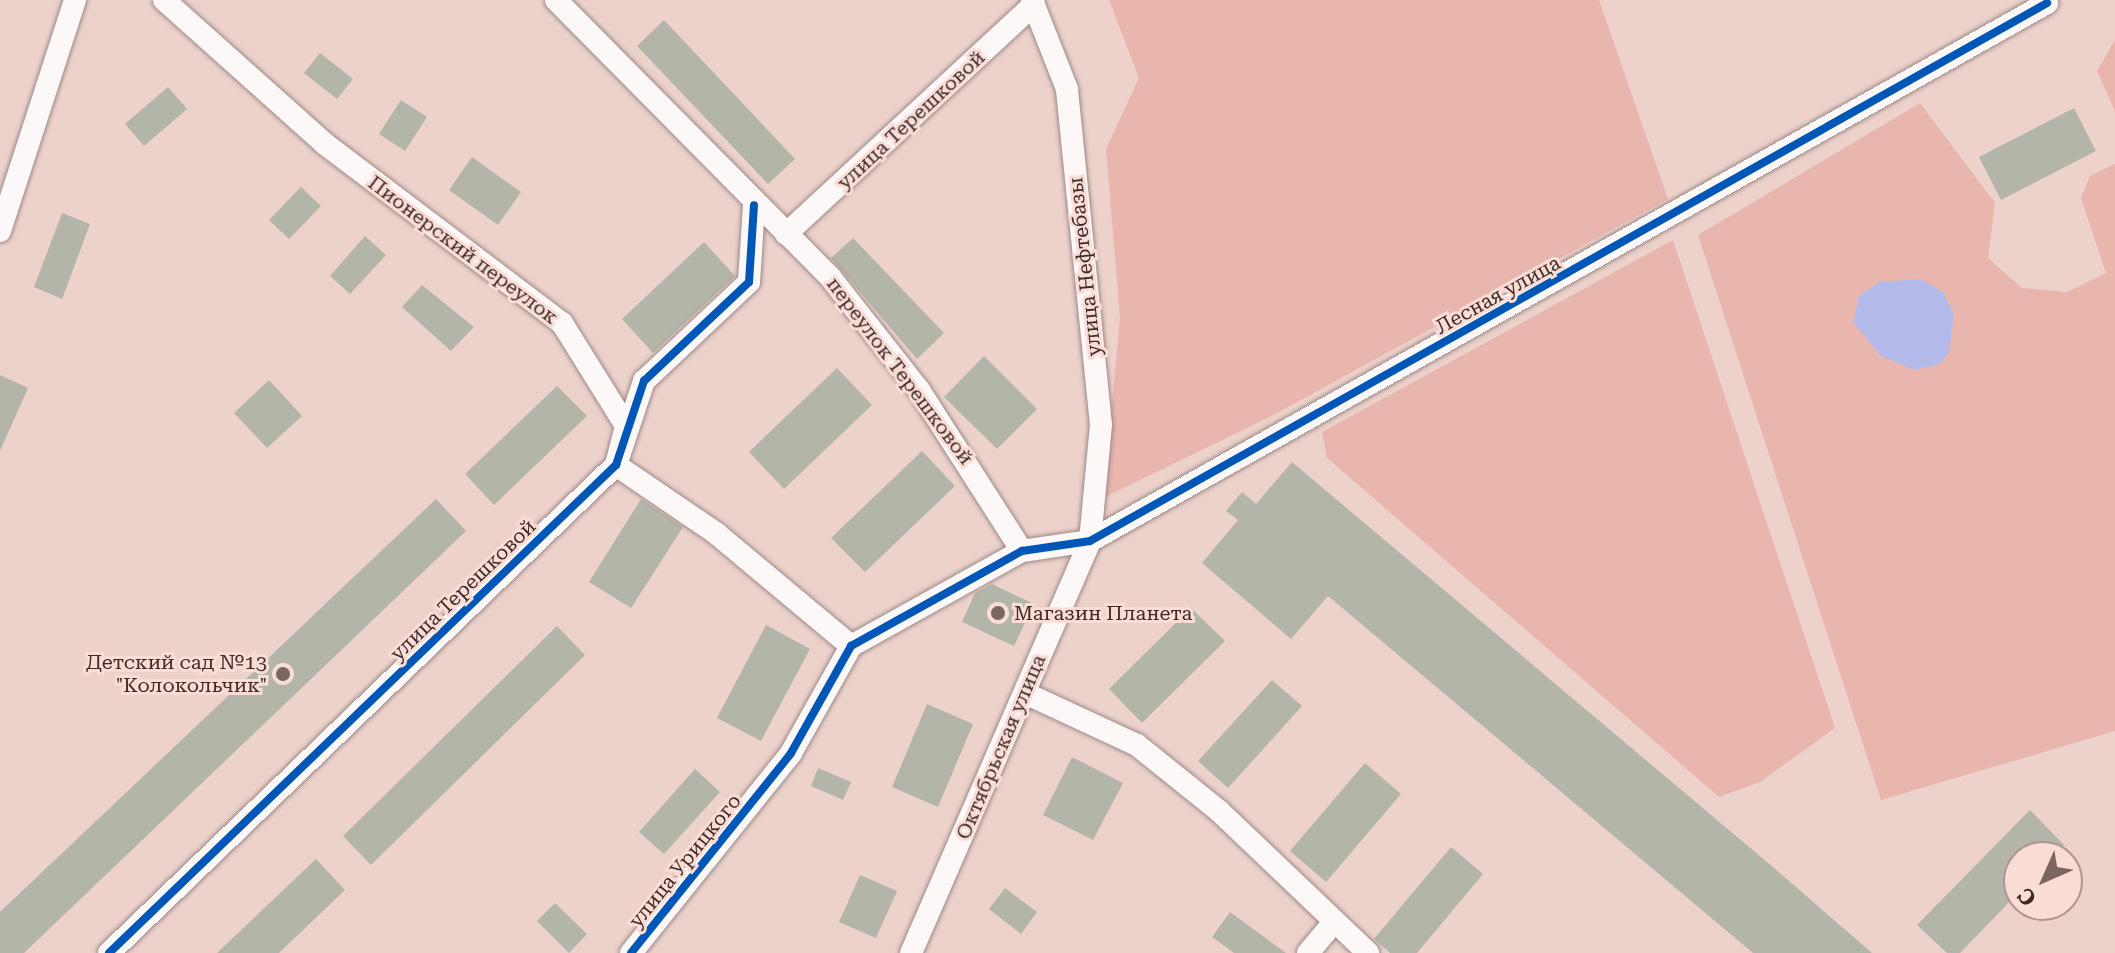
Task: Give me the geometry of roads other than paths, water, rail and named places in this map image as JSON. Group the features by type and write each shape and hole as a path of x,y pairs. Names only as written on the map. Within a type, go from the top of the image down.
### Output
{"street":[{"path":"0,231 75,0"},
{"name":"Пионерский переулок","path":"164,0 325,144 562,323 626,426 616,465"},
{"name":"переулок Терешковой","path":"556,0 754,205 830,277 919,390 1022,551"},
{"name":"улица Терешковой","path":"786,234 1033,2"},
{"name":"улица Нефтебазы","path":"1033,2 1069,104 1101,425 1090,541"},
{"name":"Лесная улица","path":"1090,541 2047,3"},
{"name":"улица Терешковой","path":"109,953 616,465 644,381 749,282 754,205"},
{"path":"616,465 717,534 851,646 1022,551 1090,541"},
{"name":"Октябрьская улица","path":"911,953 1090,541"},
{"name":"улица Урицкого","path":"631,953 791,753 851,646"},
{"path":"1025,693 1137,745 1219,811 1333,923 1368,953"},
{"path":"1308,953 1333,923"}],"water":[{"path":"1921,279 1944,293 1954,315 1949,352 1940,364 1914,370 1881,356 1853,322 1859,296 1879,282"}],"place":[{"name":"Магазин Планета","path":"998,613"},
{"name":"Детский сад №13 \"Колокольчик\"","path":"283,674"}]}
